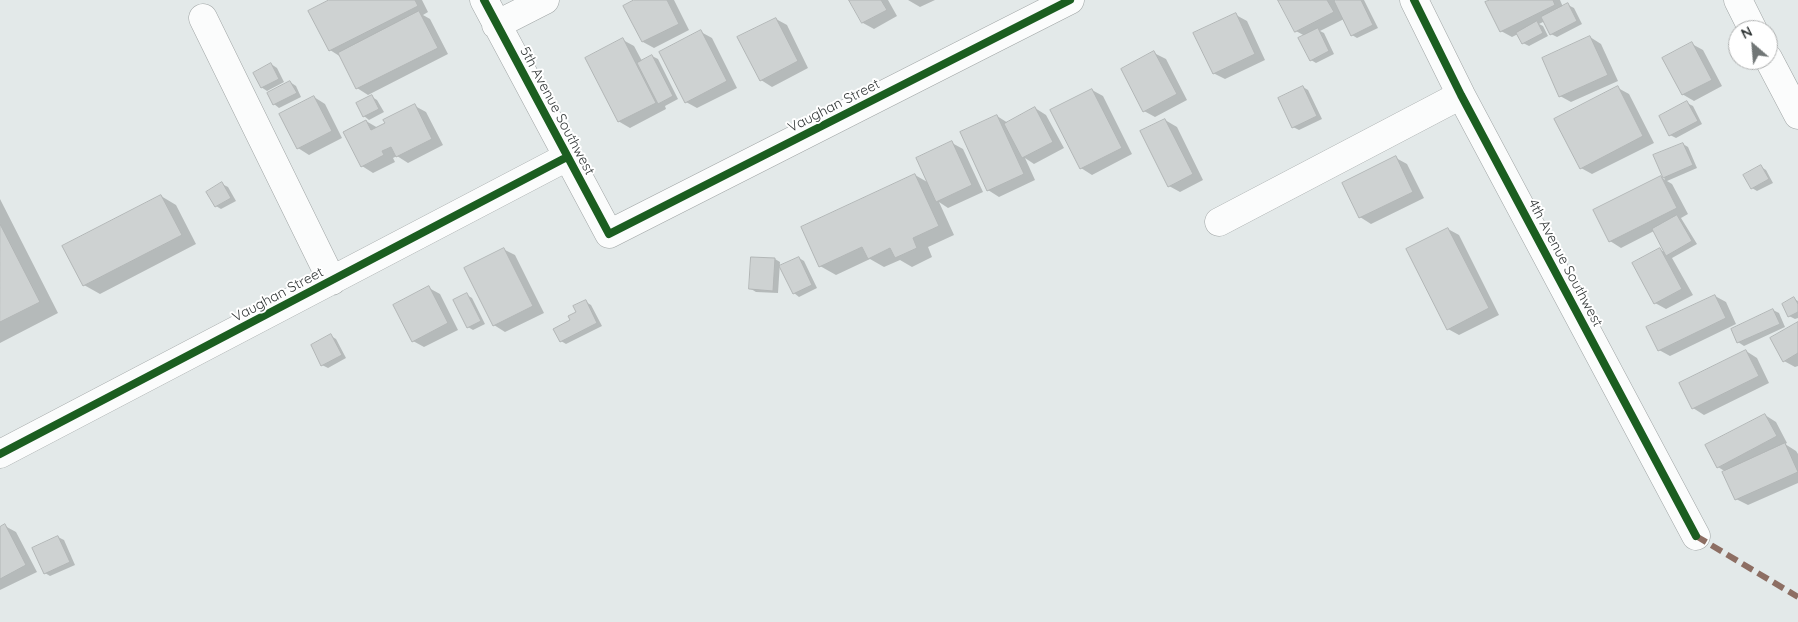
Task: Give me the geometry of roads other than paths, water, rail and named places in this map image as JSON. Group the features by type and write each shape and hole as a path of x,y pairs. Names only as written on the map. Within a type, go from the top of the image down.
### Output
{"street":[{"name":"5th Avenue Southwest","path":"484,0 609,234"},
{"path":"496,25 545,0"},
{"name":"Vaughan Street","path":"609,234 1070,0"},
{"name":"4th Avenue Southwest","path":"1414,0 1461,95 1696,536"},
{"path":"1738,0 1748,20"},
{"path":"203,18 332,281"},
{"path":"1774,70 1798,115"},
{"path":"1220,222 1461,95"},
{"name":"Vaughan Street","path":"0,454 567,157"}]}
